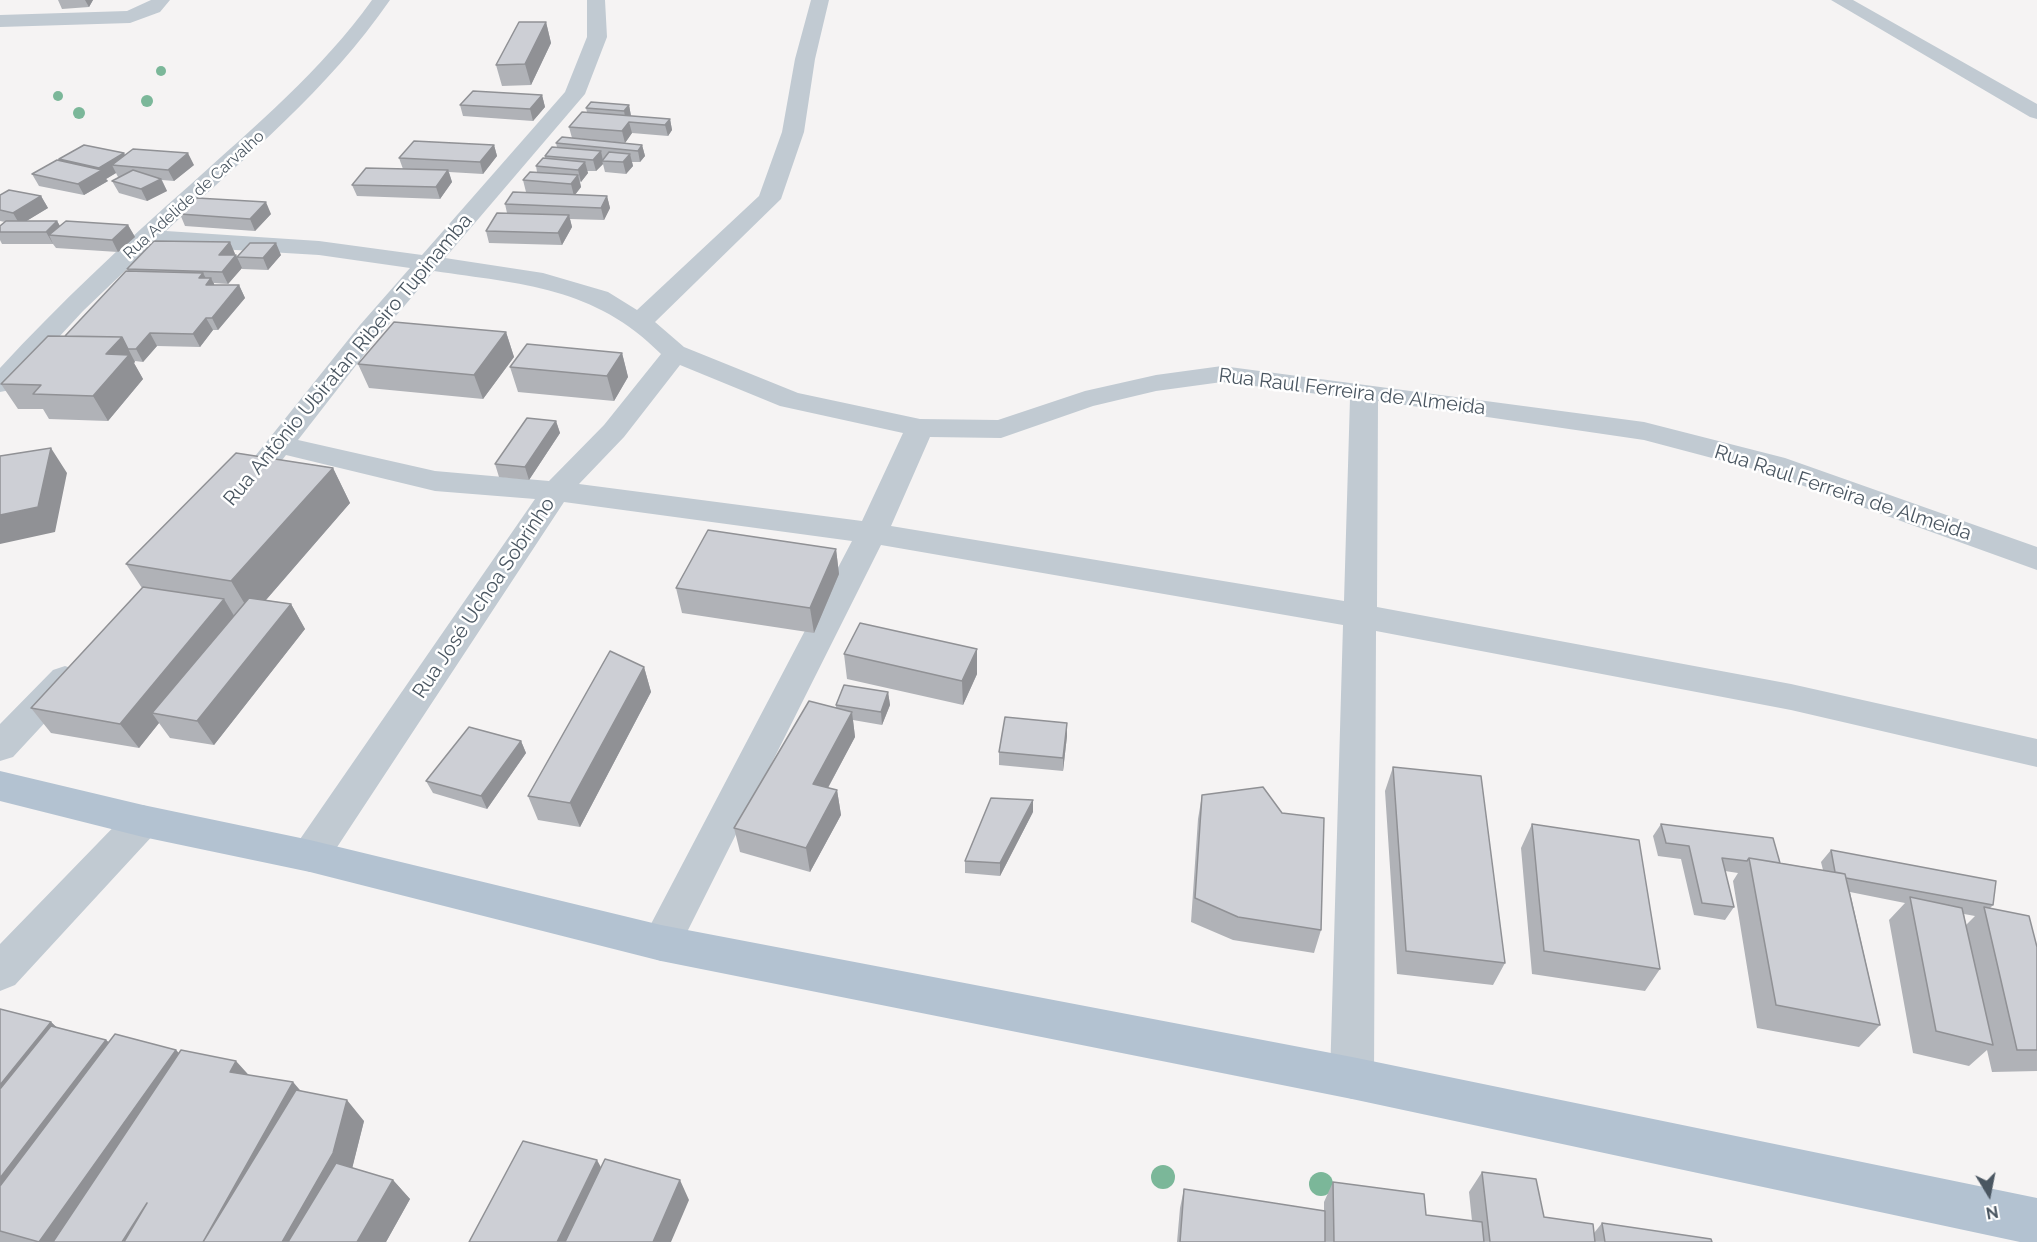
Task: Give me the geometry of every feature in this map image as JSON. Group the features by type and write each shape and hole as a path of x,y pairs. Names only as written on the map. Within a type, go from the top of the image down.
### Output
{"main road":[{"path":"0,786 143,821 310,856 661,943 1352,1078 2037,1222"}],"street":[{"path":"0,21 130,17 153,8 161,0"},
{"name":"Rua Adelide de Carvalho","path":"0,384 145,237 281,117 358,35 381,0"},
{"name":"Rua Antônio Ubiratan Ribeiro Tupinamba","path":"249,480 280,446 369,332 575,94 597,37 596,0"},
{"path":"639,323 770,199 793,132 805,58 820,0"},
{"path":"1840,0 2037,113"},
{"name":"Rua Raul Ferreira de Almeida","path":"145,237 320,248 534,278 599,297 656,333 675,353 790,400 920,428 1001,429 1085,399 1156,383 1222,374 1364,391 1644,431 1774,465 2037,559"},
{"name":"Rua José Uchoa Sobrinho","path":"310,856 556,491 614,430 675,353"},
{"path":"1352,1078 1364,391"},
{"path":"661,943 872,533 920,428"},
{"path":"280,446 435,481 556,491 872,533 1361,616 1791,697 2037,753"},
{"path":"0,747 85,658"},
{"path":"0,972 143,821"}],"building":[{"path":"519,22 546,22 525,64 496,65"},
{"path":"473,91 542,95 530,109 460,105"},
{"path":"591,102 629,105 624,111 586,108"},
{"path":"582,112 670,119 665,125 629,122 622,131 569,127"},
{"path":"562,137 642,145 638,151 556,143"},
{"path":"414,141 494,145 480,162 399,158"},
{"path":"84,145 124,153 99,168 59,159"},
{"path":"552,147 601,151 593,160 545,156"},
{"path":"133,149 188,153 168,170 112,165"},
{"path":"609,152 630,154 623,162 602,161"},
{"path":"543,158 585,162 578,170 536,166"},
{"path":"57,160 102,170 78,184 32,174"},
{"path":"366,168 448,170 436,187 352,185"},
{"path":"133,170 161,179 141,189 112,181"},
{"path":"530,172 578,175 571,184 523,180"},
{"path":"9,190 41,196 13,213 0,210 0,195"},
{"path":"513,192 607,196 601,208 505,204"},
{"path":"197,198 266,202 250,219 180,214"},
{"path":"497,213 569,215 558,233 486,231"},
{"path":"6,221 57,221 46,232 0,232 0,226"},
{"path":"66,221 128,225 112,240 49,235"},
{"path":"154,241 230,242 219,255 236,255 222,272 127,269"},
{"path":"250,243 276,243 263,258 237,257"},
{"path":"126,271 203,273 199,278 211,278 206,285 239,285 212,318 206,318 193,334 150,333 136,349 128,349 122,337 65,336"},
{"path":"394,322 506,332 474,375 358,364"},
{"path":"48,336 122,337 106,354 129,355 93,396 33,394 41,385 1,384"},
{"path":"527,344 622,353 607,376 510,367"},
{"path":"527,418 556,421 525,467 495,464"},
{"path":"51,448 38,507 0,515 0,456"},
{"path":"236,453 333,468 231,581 126,564"},
{"path":"708,530 836,549 810,608 676,588"},
{"path":"143,587 224,599 120,724 31,708"},
{"path":"249,598 291,604 197,721 152,713"},
{"path":"860,623 977,649 962,681 844,654"},
{"path":"610,651 644,667 570,803 528,796"},
{"path":"844,685 888,692 881,712 836,705"},
{"path":"809,701 852,712 813,784 837,790 806,848 734,828"},
{"path":"1005,717 1067,723 1063,758 999,752"},
{"path":"469,727 521,741 481,796 426,781"},
{"path":"1393,767 1481,776 1505,963 1406,951"},
{"path":"1263,787 1282,813 1324,818 1321,930 1238,917 1195,898 1202,795"},
{"path":"991,798 1033,800 1000,863 965,861"},
{"path":"1532,824 1639,840 1660,969 1544,951"},
{"path":"1661,824 1773,838 1780,863 1749,858 1747,861 1722,858 1734,907 1702,903 1689,846 1666,843"},
{"path":"1831,850 1996,881 1993,905 1846,878 1845,874 1835,872"},
{"path":"1749,858 1845,874 1880,1025 1776,1005"},
{"path":"1910,897 1962,908 1993,1045 1936,1031"},
{"path":"1984,907 2029,916 2037,947 2037,1050 2017,1050"},
{"path":"0,1009 51,1022 0,1085"},
{"path":"51,1026 106,1040 0,1178 0,1089"},
{"path":"115,1034 176,1050 39,1242 0,1231 0,1186"},
{"path":"181,1050 236,1061 230,1072 293,1082 203,1242 124,1242 147,1203 122,1242 53,1242"},
{"path":"296,1090 347,1100 333,1153 282,1242 203,1242"},
{"path":"523,1141 597,1160 557,1242 469,1242"},
{"path":"605,1159 680,1180 653,1242 565,1242"},
{"path":"336,1163 393,1180 357,1242 288,1242"},
{"path":"1482,1172 1536,1179 1544,1217 1593,1224 1595,1242 1490,1242"},
{"path":"1333,1182 1424,1194 1426,1215 1482,1222 1484,1242 1334,1242"},
{"path":"1184,1189 1325,1211 1325,1242 1180,1242"},
{"path":"1602,1223 1711,1239 1712,1242 1605,1242"}]}
